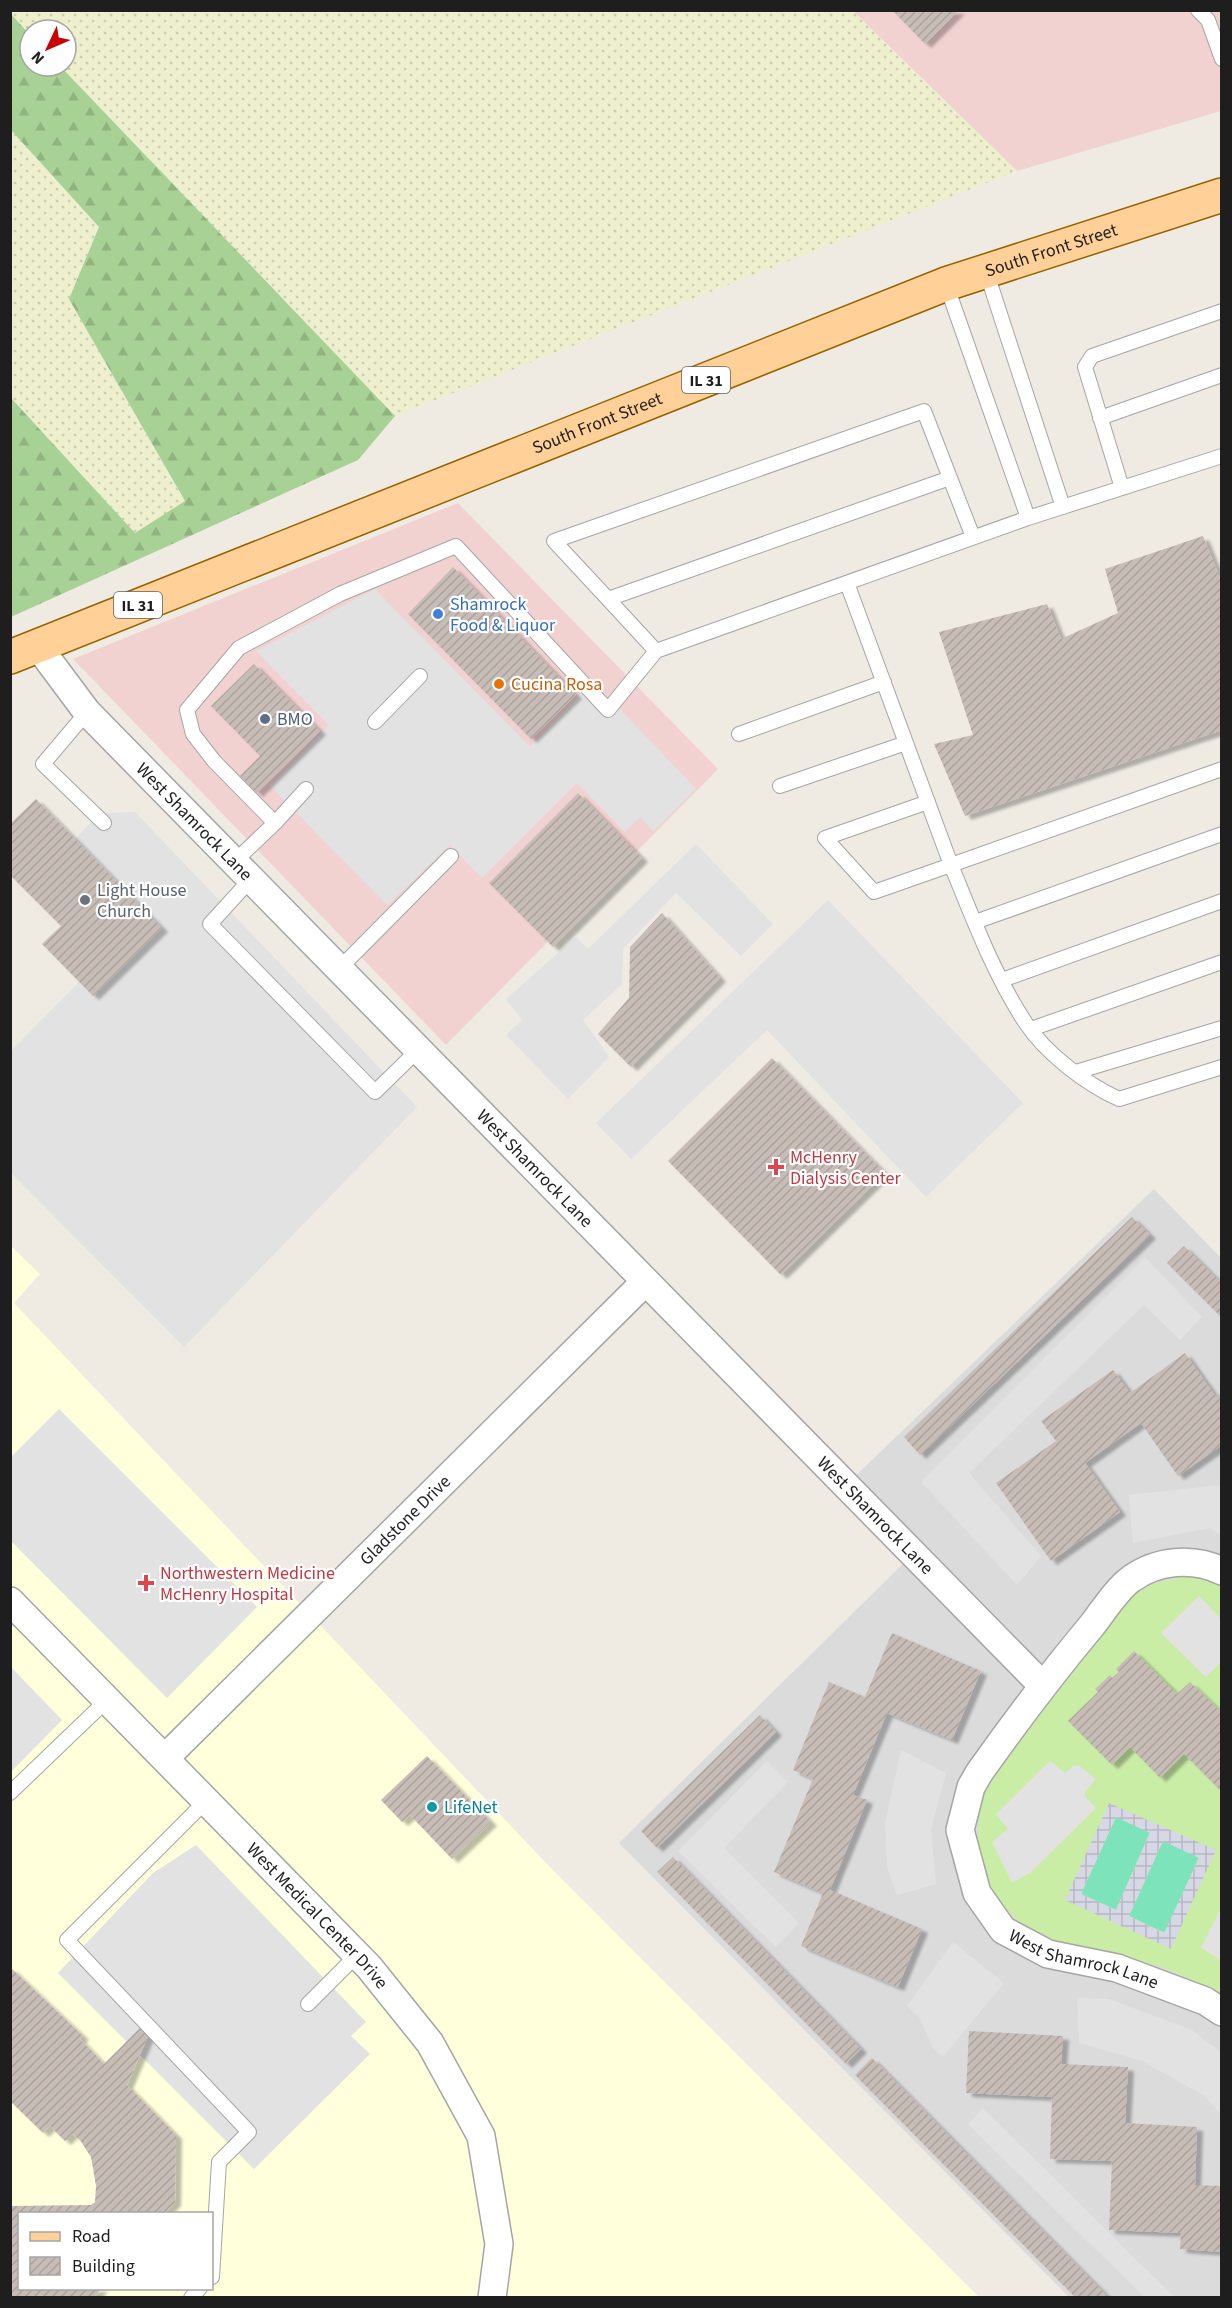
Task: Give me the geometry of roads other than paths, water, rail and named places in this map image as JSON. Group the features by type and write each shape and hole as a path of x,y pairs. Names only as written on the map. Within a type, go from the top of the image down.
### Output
{"main road":[{"name":"South Front Street","path":"24,651 946,284 1221,195"}],"street":[{"name":"West Shamrock Lane","path":"24,651 87,712 1042,1686"},
{"name":"Gladstone Drive","path":"165,1758 645,1282"},
{"name":"West Shamrock Lane","path":"1221,1571 1206,1564 1180,1562 1154,1566 1130,1580 1042,1686 979,1773 971,1787 960,1830 977,1893 1003,1930 1048,1954 1117,1968 1205,2001 1221,2012"},
{"name":"West Medical Center Drive","path":"10,1601 357,1955 430,2043 481,2136 499,2244 492,2298"}],"lane":[{"path":"1198,10 1208,20 1221,59"},
{"path":"986,271 1063,507"},
{"path":"946,284 1028,518"},
{"path":"1122,488 1085,367 1092,356 1221,311"},
{"path":"1100,418 1221,375"},
{"path":"656,651 554,541 924,411 973,537"},
{"path":"275,823 214,761 193,734 187,710 238,648 340,594 456,546 608,710 656,651 1028,518 1221,456"},
{"path":"608,598 950,478"},
{"path":"847,583 951,865 986,951 1030,1029 1055,1056 1103,1092 1119,1099 1221,1067"},
{"path":"375,722 420,676"},
{"path":"739,734 884,682"},
{"path":"87,712 43,764 104,823"},
{"path":"780,786 906,743"},
{"path":"928,802 825,838 874,892 1221,770"},
{"path":"306,789 275,823 242,870 210,924 375,1092 418,1050"},
{"path":"975,922 1221,834"},
{"path":"339,969 451,856"},
{"path":"1002,980 1221,901"},
{"path":"1030,1029 1221,962"},
{"path":"1077,1072 1221,1028"},
{"path":"10,1793 107,1700"},
{"path":"206,1801 67,1940 249,2132 219,2162 213,2261"},
{"path":"308,2004 357,1955"}],"place":[{"name":"Shamrock Food & Liquor","path":"438,614"},
{"name":"Cucina Rosa","path":"499,684"},
{"name":"BMO","path":"265,719"},
{"name":"Light House Church","path":"85,900"},
{"name":"McHenry Dialysis Center","path":"776,1167"},
{"name":"Northwestern Medicine McHenry Hospital","path":"146,1583"},
{"name":"LifeNet","path":"432,1807"}]}
